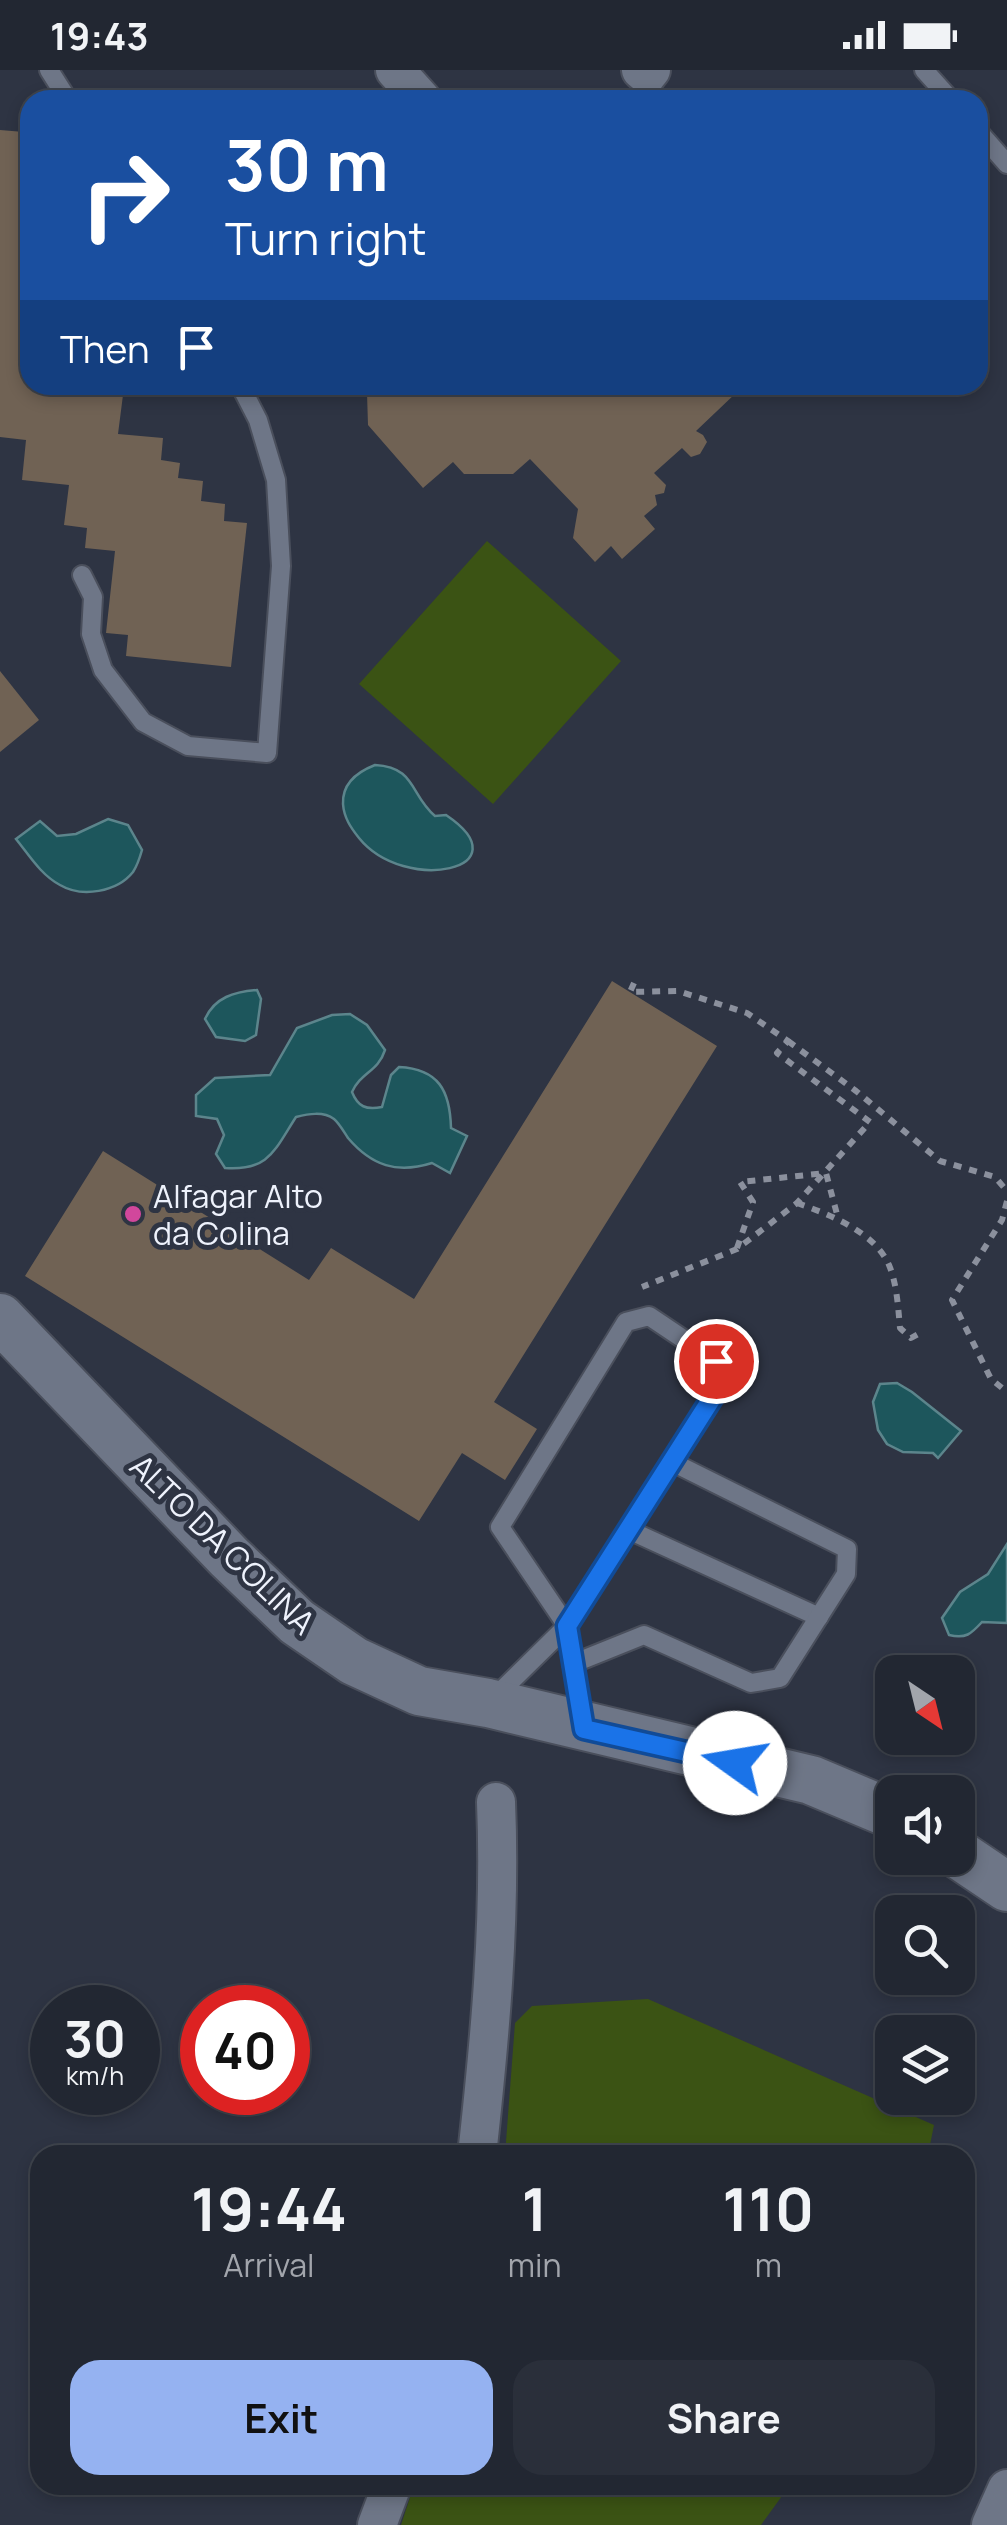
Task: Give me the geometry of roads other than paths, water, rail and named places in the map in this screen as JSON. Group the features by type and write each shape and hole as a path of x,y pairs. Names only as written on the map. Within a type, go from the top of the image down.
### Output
{"street":[{"path":"642,70 647,75 651,70"},
{"name":"ALTO DA COLINA","path":"0,1318 228,1556 297,1622 354,1660 419,1690 810,1780 875,1807"},
{"path":"478,2145 492,2010 496,1802"},
{"path":"975,1865 1007,1887"},
{"path":"991,2525 1007,2490"},
{"path":"377,2525 388,2495"}],"lane":[{"path":"924,70 941,90"},
{"path":"988,142 1007,164"},
{"path":"82,575 92,597 90,634 102,670 143,722 188,746 266,753 280,566 276,480 258,420 245,395"},
{"path":"488,1704 567,1626 721,1384 716,1361 649,1316 626,1322 500,1527 567,1626 584,1729"},
{"path":"572,1664 644,1635 750,1683 780,1678 846,1574 847,1549 672,1462"},
{"path":"629,1530 819,1617"}],"place":[{"name":"Alfagar Alto da Colina","path":"133,1214"}]}
